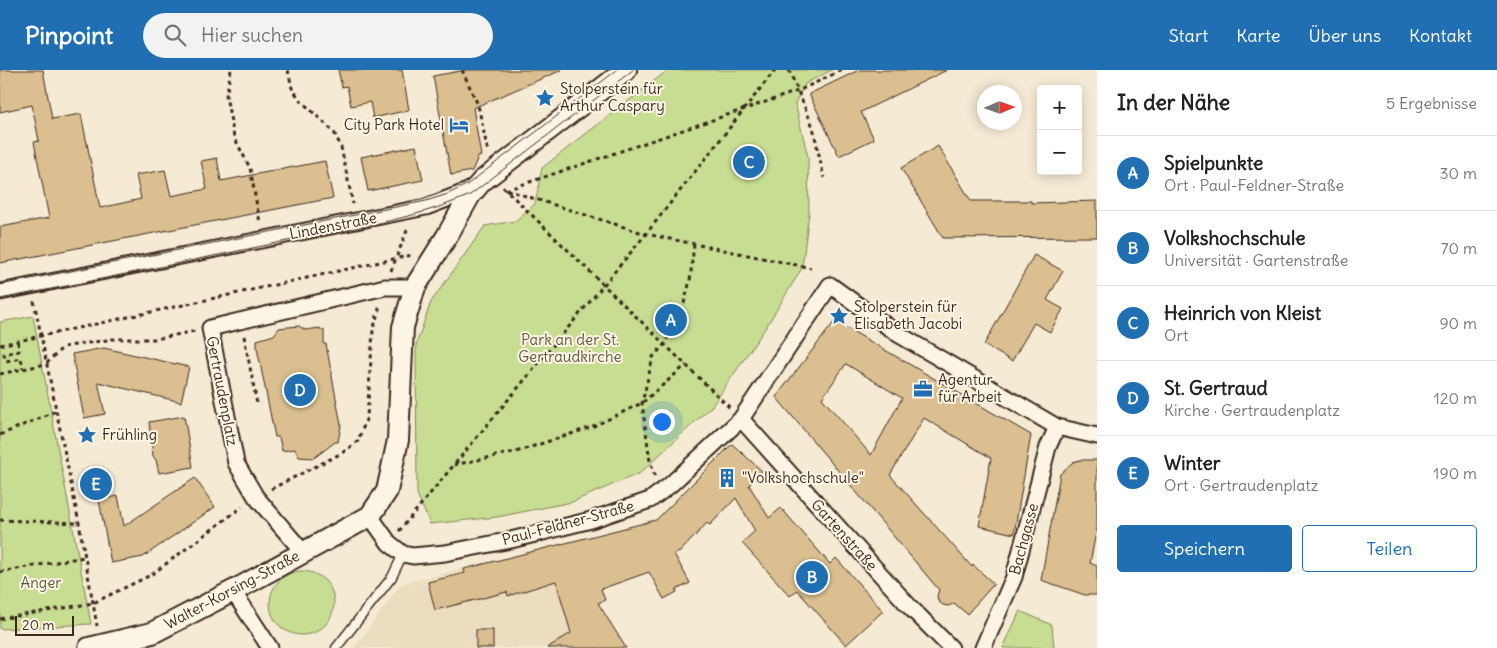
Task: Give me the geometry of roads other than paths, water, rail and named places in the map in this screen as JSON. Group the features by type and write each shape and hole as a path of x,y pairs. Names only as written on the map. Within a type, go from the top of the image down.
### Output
{"street":[{"name":"Lindenstraße","path":"0,292 426,207 468,190 486,178 626,70"},
{"path":"403,554 389,543 370,516 387,491 398,440 403,327 416,287 470,195 486,178"},
{"name":"Paul-Feldner-Straße","path":"403,554 413,556 445,552 511,540 591,520 650,500 740,419 830,285 898,334 1057,427"},
{"name":"Gertraudenplatz","path":"302,552 256,496 236,463 210,328 385,286 416,287"},
{"name":"Gartenstraße","path":"740,419 909,606 951,648"},
{"path":"1057,427 1097,436"},
{"name":"Bachgasse","path":"983,648 1014,577 1048,447 1057,427"},
{"name":"Walter-Korsing-Straße","path":"95,647 152,633 233,592 302,552 370,516"},
{"path":"233,592 270,648"}],"lane":[{"path":"336,648 392,577 403,554"}],"tram line":[{"path":"0,285 426,201 448,194 468,184 617,70"},
{"path":"0,299 378,223 448,204 470,195 633,70"}],"place":[{"name":"Stolperstein für Arthur Caspary","path":"545,98"},
{"name":"City Park Hotel","path":"459,125"},
{"name":"Heinrich von Kleist","path":"749,162"},
{"name":"Stolperstein für Elisabeth Jacobi","path":"839,316"},
{"name":"Spielpunkte","path":"671,320"},
{"name":"Agentur für Arbeit","path":"923,389"},
{"name":"St. Gertraud","path":"300,390"},
{"name":"Frühling","path":"87,435"},
{"name":"\"Volkshochschule\"","path":"727,478"},
{"name":"Winter","path":"96,484"},
{"name":"Volkshochschule","path":"812,577"}],"park label":[{"name":"Park an der St. Gertraudkirche","path":"570,348"},
{"name":"Anger","path":"41,583"}]}
